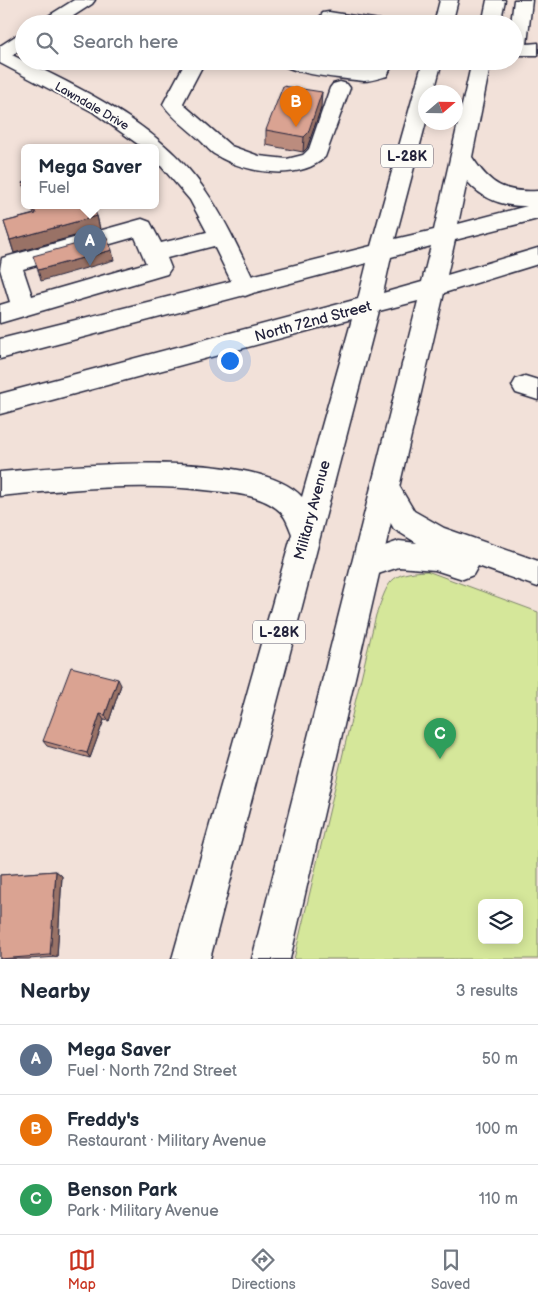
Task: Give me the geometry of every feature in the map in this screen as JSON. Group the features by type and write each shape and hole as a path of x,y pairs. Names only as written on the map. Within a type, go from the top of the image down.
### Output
{"main road":[{"path":"62,15 86,0"},
{"path":"446,15 450,0"},
{"path":"493,15 496,0"},
{"path":"523,24 528,2"},
{"path":"0,55 15,45"},
{"path":"523,50 538,49"},
{"name":"Lawndale Drive","path":"0,55 15,63"},
{"name":"Lawndale Drive","path":"28,70 100,108 152,144"},
{"path":"191,70 173,104 238,166 251,171 282,176 306,173 322,164 326,156 344,91"},
{"path":"328,70 366,75 380,72 381,70"},
{"name":"Military Avenue","path":"191,959 368,306 430,70"},
{"path":"271,959 433,288 480,70"},
{"name":"Lawndale Drive","path":"159,150 171,161 200,197 245,287"},
{"path":"461,157 470,173 491,192 502,197 517,199 538,198"},
{"path":"0,350 538,211"},
{"path":"0,314 23,308 66,268 92,261 159,268 142,227 92,261 66,268 10,264 23,308"},
{"path":"154,254 221,237"},
{"name":"North 72nd Street","path":"0,404 368,306 538,256"},
{"path":"0,484 81,476 140,473 195,476 235,482 269,489 288,501 298,514 306,533"},
{"path":"385,487 404,520 435,538 538,574"},
{"path":"366,566 399,554 435,557 538,589"}],"green space":[{"path":"427,571 538,612 538,959 294,959 376,615 384,594 392,581 404,574"}],"building":[{"path":"283,86 322,92 308,133 304,137 266,130"},
{"path":"34,209 94,209 97,216 10,240 4,222 36,214"},
{"path":"106,236 112,250 38,270 33,256"},
{"path":"71,667 118,679 105,715 100,714 87,753 43,741"},
{"path":"56,871 50,955 0,959 0,875"}],"place":[{"name":"Freddy's","path":"296,127"},
{"name":"Mega Saver","path":"90,266"},
{"name":"Benson Park","path":"440,759"}]}
